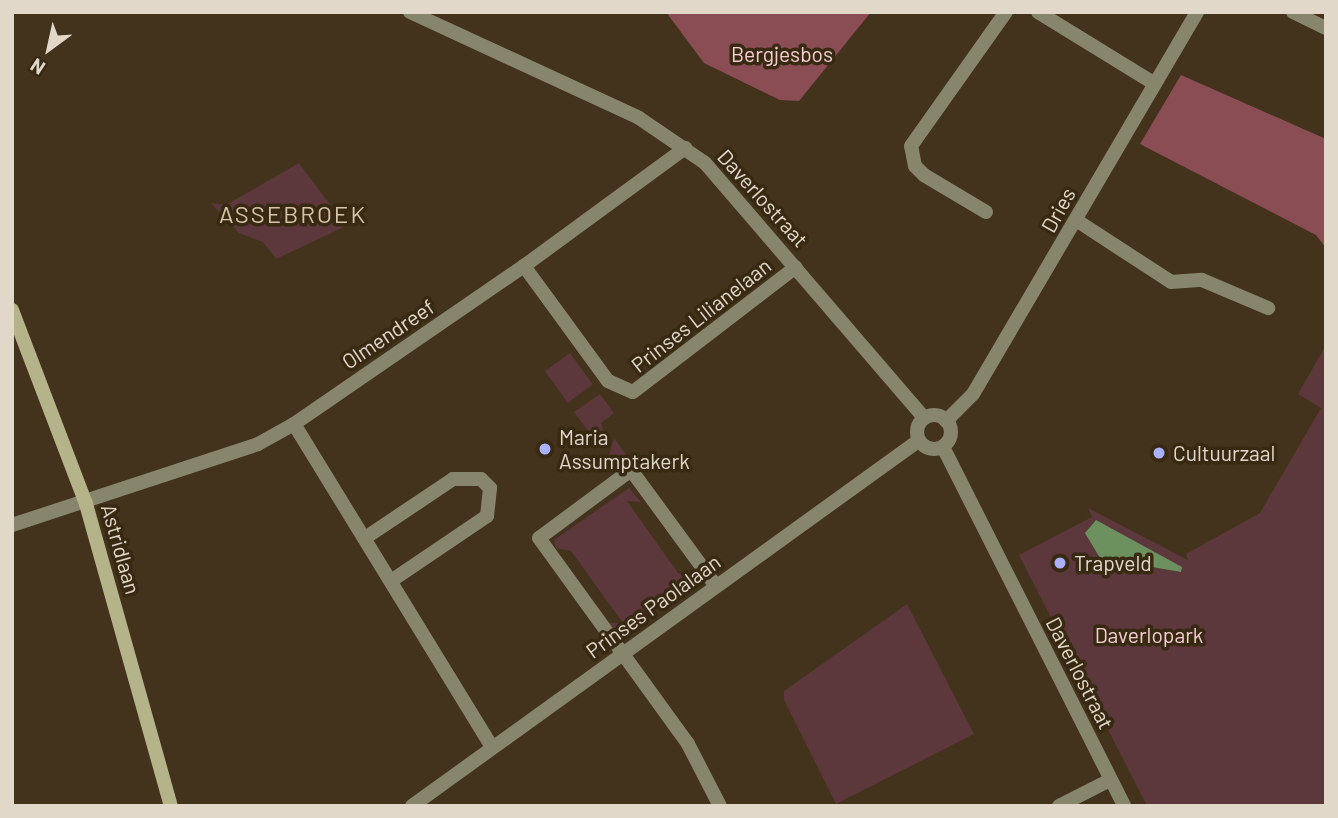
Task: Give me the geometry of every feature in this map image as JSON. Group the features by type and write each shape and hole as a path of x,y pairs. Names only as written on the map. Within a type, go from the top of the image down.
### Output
{"main road":[{"name":"Astridlaan","path":"12,310 86,504 171,806"}],"street":[{"name":"Daverlostraat","path":"410,12 639,118 685,148 729,187 923,418"},
{"path":"986,212 924,175 915,166 911,146 1006,12"},
{"path":"1038,12 1155,84"},
{"name":"Dries","path":"946,421 973,394 1197,12"},
{"path":"1293,12 1326,28"},
{"name":"Olmendreef","path":"12,525 86,504 258,444 294,424 524,266 685,148"},
{"path":"1076,220 1171,282 1202,281 1268,307"},
{"name":"Prinses Lilianelaan","path":"524,266 608,381 633,392 796,267"},
{"path":"935,415 946,421 950,438 943,447 927,448 918,441 917,429 923,418 935,415"},
{"path":"294,424 492,747"},
{"name":"Prinses Paolalaan","path":"412,806 918,441"},
{"name":"Daverlostraat","path":"943,447 1124,806"},
{"path":"716,586 631,470 539,538 688,744 720,806"},
{"path":"365,538 453,479 481,479 490,488 487,516 390,581"},
{"path":"1059,806 1110,780"}],"green space":[{"name":"Bergjesbos","path":"666,12 871,12 799,101 780,100 704,63"},
{"path":"1181,75 1326,139 1326,248 1316,235 1140,144"},
{"path":"299,163 346,226 276,259 263,242 239,233 211,203 226,205"},
{"name":"Daverlopark","path":"1326,345 1326,806 1147,806 1019,555 1092,517 1088,508 1188,560 1186,554 1260,513 1321,408 1298,394"},
{"path":"570,353 593,385 568,403 545,371"},
{"path":"600,394 614,413 601,423 607,442 600,447 574,412"},
{"path":"614,438 633,464 619,473 608,458"},
{"path":"629,488 641,502 627,501 678,573 695,577 617,632 609,623 623,623 571,551 556,548 554,540"},
{"path":"907,604 974,734 836,804 784,700 784,691"}],"shaded area":[{"path":"1096,520 1182,567 1181,572 1100,558 1085,533"}],"place":[{"name":"Maria Assumptakerk","path":"545,449"},
{"name":"Cultuurzaal","path":"1159,453"},
{"name":"Trapveld","path":"1060,563"}],"district":[{"name":"ASSEBROEK","path":"293,214"}]}
